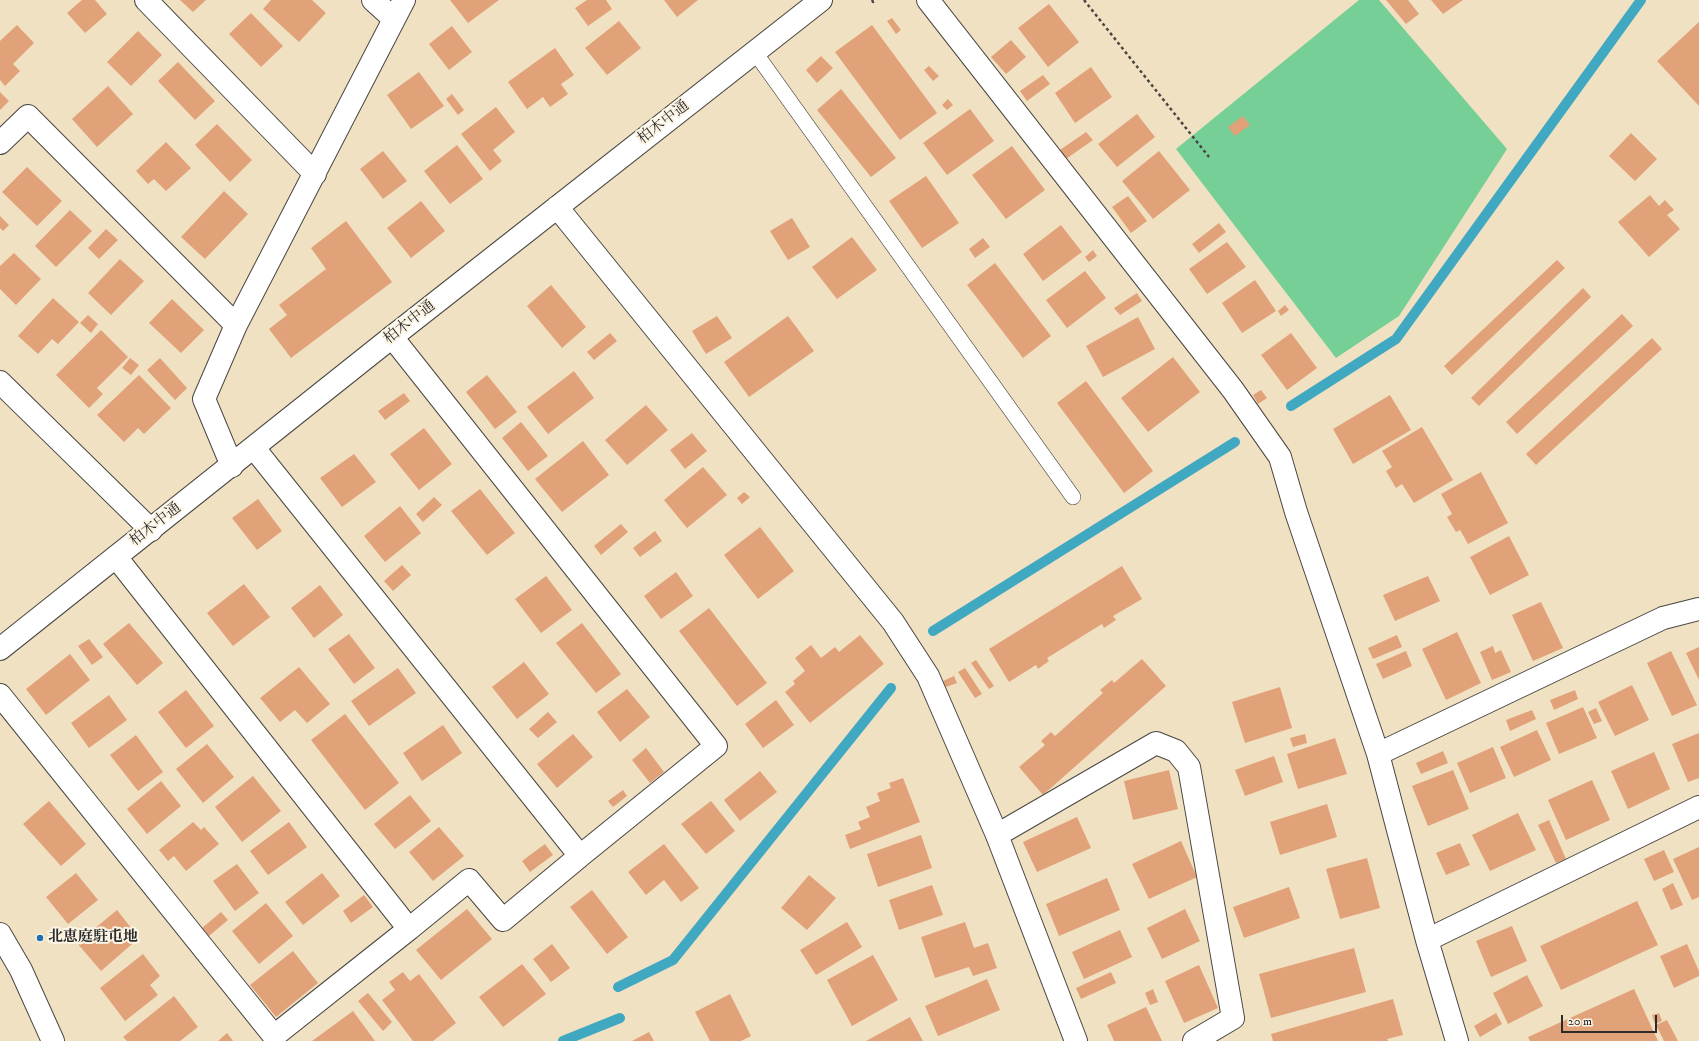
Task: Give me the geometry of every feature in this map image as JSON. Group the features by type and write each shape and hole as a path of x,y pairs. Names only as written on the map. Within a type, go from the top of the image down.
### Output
{"street":[{"path":"146,0 315,174"},
{"path":"373,0 394,19"},
{"path":"232,466 204,399 236,325 404,0"},
{"name":"柏木中通","path":"0,649 232,466 392,337 821,0"},
{"path":"928,0 1233,390 1280,457 1296,512 1378,754 1427,940 1457,1041"},
{"path":"0,143 28,116 236,325"},
{"path":"558,207 893,622 928,676 997,835 1076,1041"},
{"path":"0,695 274,1036 469,880 503,920 716,746 392,337"},
{"path":"0,382 150,530"},
{"path":"254,448 580,856"},
{"path":"116,557 409,929"},
{"path":"1378,754 1663,618 1699,609"},
{"path":"997,835 1156,743 1176,751 1190,767 1233,1018 1194,1041"},
{"path":"1427,940 1699,807"},
{"path":"0,934 21,970 53,1041"}],"lane":[{"path":"754,52 1073,497"}],"path":[{"path":"872,0 873,2 875,0"},
{"path":"1084,0 1209,157"}],"green space":[{"path":"1359,0 1379,0 1507,149 1399,316 1336,358 1176,149"}],"building":[{"path":"82,0 95,0 107,14 85,33 67,13"},
{"path":"180,0 206,0 193,12"},
{"path":"271,0 312,0 326,13 299,42 263,9"},
{"path":"450,0 499,0 468,23"},
{"path":"587,0 606,0 612,9 588,26 575,8"},
{"path":"664,0 698,0 677,17"},
{"path":"1386,0 1408,0 1419,14 1406,24"},
{"path":"1431,0 1463,0 1443,14"},
{"path":"1049,4 1079,42 1048,67 1018,28"},
{"path":"251,13 283,46 261,67 229,34"},
{"path":"892,18 901,30 896,34 887,21"},
{"path":"619,21 641,48 607,75 585,48"},
{"path":"1699,22 1699,106 1657,61"},
{"path":"17,25 34,43 13,64 20,71 5,86 0,80 0,41"},
{"path":"872,25 937,113 900,140 835,52"},
{"path":"452,26 472,52 449,70 429,44"},
{"path":"138,31 162,55 131,86 107,62"},
{"path":"1011,40 1026,57 1006,74 991,57"},
{"path":"555,48 574,75 561,84 568,94 550,107 543,97 527,109 508,82"},
{"path":"821,56 833,68 817,83 806,70"},
{"path":"178,62 215,101 195,120 158,81"},
{"path":"929,66 939,76 933,81 924,70"},
{"path":"1091,67 1112,97 1075,123 1055,93"},
{"path":"419,72 444,106 411,129 387,95"},
{"path":"1043,75 1050,84 1027,101 1020,91"},
{"path":"108,86 133,114 97,147 72,119"},
{"path":"841,89 896,158 871,177 817,110"},
{"path":"0,92 9,101 0,110"},
{"path":"452,94 464,110 458,115 446,99"},
{"path":"948,99 953,105 947,110 942,105"},
{"path":"496,107 515,132 493,150 502,161 490,171 461,134"},
{"path":"970,109 994,141 947,175 923,143"},
{"path":"1137,114 1155,137 1117,167 1098,144"},
{"path":"1243,116 1250,125 1235,136 1228,127"},
{"path":"217,124 252,160 230,182 195,145"},
{"path":"1086,132 1093,140 1066,159 1060,150"},
{"path":"1631,133 1657,159 1635,181 1609,156"},
{"path":"166,142 191,168 166,191 154,179 148,184 136,171"},
{"path":"457,145 483,179 450,204 424,171"},
{"path":"1012,146 1045,190 1006,219 972,175"},
{"path":"383,151 407,181 383,199 360,169"},
{"path":"1159,151 1190,190 1153,219 1122,181"},
{"path":"27,167 62,201 37,226 2,192"},
{"path":"926,176 959,223 922,248 889,201"},
{"path":"224,191 248,214 205,259 181,237"},
{"path":"1650,195 1659,206 1665,200 1674,210 1667,215 1680,229 1649,257 1618,222"},
{"path":"1128,196 1147,221 1131,233 1112,207"},
{"path":"421,201 445,231 411,258 387,228"},
{"path":"70,210 92,231 56,267 35,246"},
{"path":"0,216 9,225 3,231 0,228"},
{"path":"792,218 810,247 788,260 770,231"},
{"path":"346,221 392,282 291,358 269,329 287,315 279,305 326,269 311,248"},
{"path":"1219,223 1226,232 1199,253 1192,244"},
{"path":"1061,225 1082,252 1043,281 1023,254"},
{"path":"106,229 118,240 99,259 88,248"},
{"path":"852,237 877,270 837,299 812,267"},
{"path":"983,238 990,247 975,258 969,249"},
{"path":"1227,242 1246,267 1207,294 1189,269"},
{"path":"1093,250 1097,256 1089,262 1085,257"},
{"path":"14,253 41,279 16,305 0,289 0,266"},
{"path":"120,259 144,281 111,315 88,293"},
{"path":"1557,260 1565,268 1452,375 1444,366"},
{"path":"995,263 1051,336 1023,358 967,285"},
{"path":"1085,271 1106,298 1067,328 1046,300"},
{"path":"1255,280 1276,311 1242,333 1222,303"},
{"path":"551,285 586,327 562,348 527,306"},
{"path":"1583,288 1591,297 1479,406 1471,398"},
{"path":"1137,293 1142,301 1120,315 1114,308"},
{"path":"53,298 79,322 58,344 52,339 38,354 18,336"},
{"path":"172,299 204,330 181,353 149,323"},
{"path":"1285,305 1289,310 1281,316 1278,311"},
{"path":"1622,314 1633,326 1517,434 1506,422"},
{"path":"88,315 98,324 91,333 80,323"},
{"path":"717,316 732,338 706,354 692,331"},
{"path":"788,316 814,351 749,397 724,362"},
{"path":"1138,317 1155,349 1103,377 1086,346"},
{"path":"101,330 128,357 97,388 103,394 89,408 56,375"},
{"path":"610,333 617,341 594,360 587,352"},
{"path":"1291,333 1317,368 1287,390 1261,355"},
{"path":"1652,338 1662,349 1536,465 1526,454"},
{"path":"1173,357 1200,392 1148,432 1121,398"},
{"path":"130,358 139,365 131,375 122,368"},
{"path":"160,358 187,388 175,400 147,370"},
{"path":"574,371 594,398 548,434 527,407"},
{"path":"139,375 171,408 144,434 138,428 124,442 97,415"},
{"path":"487,375 517,412 495,429 466,392"},
{"path":"1086,381 1153,471 1124,493 1057,403"},
{"path":"1261,390 1267,398 1258,404 1253,395"},
{"path":"404,393 410,401 385,420 378,411"},
{"path":"1390,395 1411,430 1353,464 1333,429"},
{"path":"646,405 668,430 627,465 605,440"},
{"path":"521,422 548,456 528,471 502,438"},
{"path":"1422,427 1453,480 1414,503 1402,484 1396,488 1386,471 1392,467 1382,451"},
{"path":"424,428 452,464 419,490 390,454"},
{"path":"692,433 707,451 685,469 670,450"},
{"path":"583,441 609,475 562,512 535,479"},
{"path":"354,454 376,482 342,507 320,478"},
{"path":"703,467 727,495 687,528 664,500"},
{"path":"1481,472 1508,523 1468,544 1460,530 1456,532 1447,517 1452,514 1441,494"},
{"path":"480,489 515,533 487,555 451,511"},
{"path":"744,492 750,497 742,504 737,498"},
{"path":"434,497 442,505 423,522 416,514"},
{"path":"258,499 282,531 257,550 232,518"},
{"path":"400,506 421,533 385,562 364,536"},
{"path":"621,524 628,532 601,555 594,546"},
{"path":"760,527 794,571 758,599 724,555"},
{"path":"655,531 662,541 640,557 633,548"},
{"path":"1509,536 1529,575 1490,595 1470,557"},
{"path":"402,565 411,575 393,591 384,581"},
{"path":"1122,566 1142,599 1113,616 1116,620 1104,628 1102,624 1047,658 1049,661 1038,669 1036,665 1009,682 989,649"},
{"path":"676,572 693,596 661,619 644,596"},
{"path":"546,576 572,610 541,633 515,599"},
{"path":"1428,576 1440,601 1395,621 1383,595"},
{"path":"244,584 270,617 233,646 207,613"},
{"path":"320,585 343,615 314,638 291,608"},
{"path":"1541,602 1563,648 1533,661 1512,615"},
{"path":"709,608 767,683 737,706 679,631"},
{"path":"129,623 163,663 137,685 103,644"},
{"path":"582,623 621,674 596,693 556,643"},
{"path":"1457,632 1481,683 1446,700 1422,649"},
{"path":"349,634 375,668 354,684 328,649"},
{"path":"860,635 884,664 810,723 785,692 795,684 793,681 805,671 795,658 811,645 821,658 835,647 839,652"},
{"path":"1397,635 1402,647 1373,659 1368,648"},
{"path":"89,639 103,657 92,665 78,646"},
{"path":"1493,646 1495,653 1501,650 1511,672 1492,680 1480,652"},
{"path":"1699,647 1699,680 1686,653"},
{"path":"1406,651 1412,666 1383,679 1376,664"},
{"path":"1671,651 1697,705 1672,716 1647,663"},
{"path":"70,654 90,680 46,715 26,689"},
{"path":"1142,659 1166,686 1043,795 1019,767 1045,745 1041,741 1051,732 1055,736 1103,693 1100,690 1112,680 1114,683"},
{"path":"976,660 994,686 989,689 971,663"},
{"path":"524,662 549,694 517,719 492,687"},
{"path":"299,667 330,704 307,723 295,710 280,722 260,698"},
{"path":"398,668 416,693 369,726 351,701"},
{"path":"965,668 982,694 975,698 958,672"},
{"path":"954,676 957,683 946,687 943,681"},
{"path":"1632,685 1649,720 1615,736 1598,702"},
{"path":"1280,687 1292,728 1245,743 1232,702"},
{"path":"627,689 650,717 620,742 597,712"},
{"path":"186,690 214,726 186,748 158,712"},
{"path":"1575,690 1578,699 1554,710 1550,700"},
{"path":"109,695 127,720 89,748 71,723"},
{"path":"776,700 794,725 763,748 745,724"},
{"path":"1583,707 1597,738 1559,754 1546,723"},
{"path":"1596,708 1602,721 1594,724 1588,712"},
{"path":"1532,710 1536,719 1510,731 1506,720"},
{"path":"548,712 557,722 538,738 529,729"},
{"path":"345,714 399,783 365,810 311,740"},
{"path":"443,725 462,753 422,781 403,753"},
{"path":"1537,730 1551,760 1514,777 1500,747"},
{"path":"1699,733 1699,778 1688,782 1672,744"},
{"path":"573,734 593,757 557,788 537,764"},
{"path":"1305,734 1307,743 1293,747 1290,738"},
{"path":"136,735 163,772 138,791 110,755"},
{"path":"1335,738 1347,774 1298,789 1287,754"},
{"path":"207,744 234,777 203,803 176,769"},
{"path":"1493,747 1506,778 1470,793 1457,763"},
{"path":"646,748 664,772 650,783 632,760"},
{"path":"1443,751 1448,763 1421,774 1416,763"},
{"path":"1654,752 1670,789 1628,809 1611,771"},
{"path":"1274,756 1283,782 1245,796 1235,770"},
{"path":"1169,770 1178,809 1133,820 1124,781"},
{"path":"1453,770 1469,809 1428,826 1412,786"},
{"path":"760,771 777,792 740,821 724,800"},
{"path":"253,776 281,811 242,842 215,807"},
{"path":"903,778 920,822 850,849 845,835 861,829 858,822 870,817 866,807 880,801 877,793 891,788 889,783"},
{"path":"1592,780 1610,820 1566,840 1548,800"},
{"path":"161,781 181,806 147,834 127,809"},
{"path":"623,790 627,796 613,807 608,801"},
{"path":"410,795 431,821 395,849 374,824"},
{"path":"49,801 86,844 61,866 23,824"},
{"path":"711,801 735,831 706,854 681,824"},
{"path":"1327,804 1337,837 1280,855 1270,822"},
{"path":"1518,813 1536,850 1490,871 1472,835"},
{"path":"1077,817 1091,848 1037,872 1023,842"},
{"path":"1549,820 1566,859 1556,863 1538,825"},
{"path":"193,822 201,830 204,827 219,844 186,871 174,856 168,861 159,850"},
{"path":"289,822 307,847 268,875 250,851"},
{"path":"439,827 464,856 433,881 409,852"},
{"path":"921,835 932,868 878,887 867,854"},
{"path":"1181,841 1197,877 1149,899 1132,864"},
{"path":"1460,843 1470,865 1446,875 1436,853"},
{"path":"545,844 553,855 530,872 522,861"},
{"path":"664,844 699,888 681,902 664,880 646,895 628,872"},
{"path":"1699,847 1699,897 1692,900 1673,859"},
{"path":"1664,850 1674,872 1654,881 1644,859"},
{"path":"1367,858 1380,908 1340,919 1326,869"},
{"path":"237,864 259,893 235,911 213,881"},
{"path":"76,873 98,900 68,924 46,897"},
{"path":"322,873 340,896 303,925 285,902"},
{"path":"809,875 836,898 807,930 781,908"},
{"path":"1107,878 1120,910 1059,936 1046,904"},
{"path":"1673,883 1683,905 1671,910 1662,889"},
{"path":"932,885 943,915 899,930 889,900"},
{"path":"1289,887 1300,918 1244,938 1233,907"},
{"path":"592,890 628,937 607,954 570,907"},
{"path":"364,895 373,907 351,923 343,911"},
{"path":"1637,901 1658,945 1561,990 1540,946"},
{"path":"266,903 293,936 259,964 232,931"},
{"path":"467,909 492,939 441,980 416,950"},
{"path":"1185,909 1200,941 1162,959 1147,928"},
{"path":"117,910 139,938 101,971 77,943"},
{"path":"221,912 228,920 209,936 202,928"},
{"path":"847,922 862,947 816,975 800,950"},
{"path":"965,922 974,948 988,943 997,968 973,976 969,967 935,978 921,937"},
{"path":"1512,926 1527,961 1491,977 1476,941"},
{"path":"1120,930 1132,957 1084,979 1072,952"},
{"path":"552,944 570,968 551,982 533,959"},
{"path":"1687,944 1699,971 1699,976 1674,988 1660,956"},
{"path":"1354,948 1366,992 1271,1018 1259,974"},
{"path":"293,951 318,983 276,1017 250,985"},
{"path":"143,954 160,976 150,985 158,995 125,1021 100,988"},
{"path":"873,955 898,1000 852,1026 827,980"},
{"path":"522,964 546,994 503,1027 479,997"},
{"path":"1199,965 1218,1008 1184,1023 1165,981"},
{"path":"403,972 410,981 419,974 456,1023 433,1041 413,1041 382,1000 395,990 389,982"},
{"path":"1111,972 1116,983 1081,999 1076,988"},
{"path":"1527,975 1543,1006 1508,1024 1493,993"},
{"path":"987,979 1000,1010 938,1036 925,1006"},
{"path":"1153,989 1158,1002 1150,1005 1145,993"},
{"path":"1634,989 1658,1041 1530,1041 1528,1037"},
{"path":"368,993 392,1022 383,1031 358,1001"},
{"path":"730,994 751,1036 741,1041 710,1041 695,1012"},
{"path":"174,996 198,1027 180,1041 127,1041 123,1037"},
{"path":"1393,999 1403,1035 1387,1039 1388,1041 1273,1041 1271,1034"},
{"path":"1146,1007 1162,1041 1114,1041 1107,1025"},
{"path":"353,1011 375,1041 312,1041"},
{"path":"1496,1013 1502,1024 1480,1037 1474,1026"},
{"path":"1659,1013 1662,1021 1655,1024 1652,1015"},
{"path":"910,1017 923,1041 866,1041"},
{"path":"1667,1020 1678,1041 1664,1041 1656,1025"},
{"path":"649,1032 654,1041 632,1041"},
{"path":"227,1033 233,1041 218,1041"}],"waterway":[{"path":"1291,406 1396,339 1641,0"},
{"path":"933,631 1235,442"},
{"path":"618,987 673,960 891,688"},
{"path":"563,1041 620,1018"}],"place":[{"name":"北恵庭駐屯地","path":"40,938"}]}
